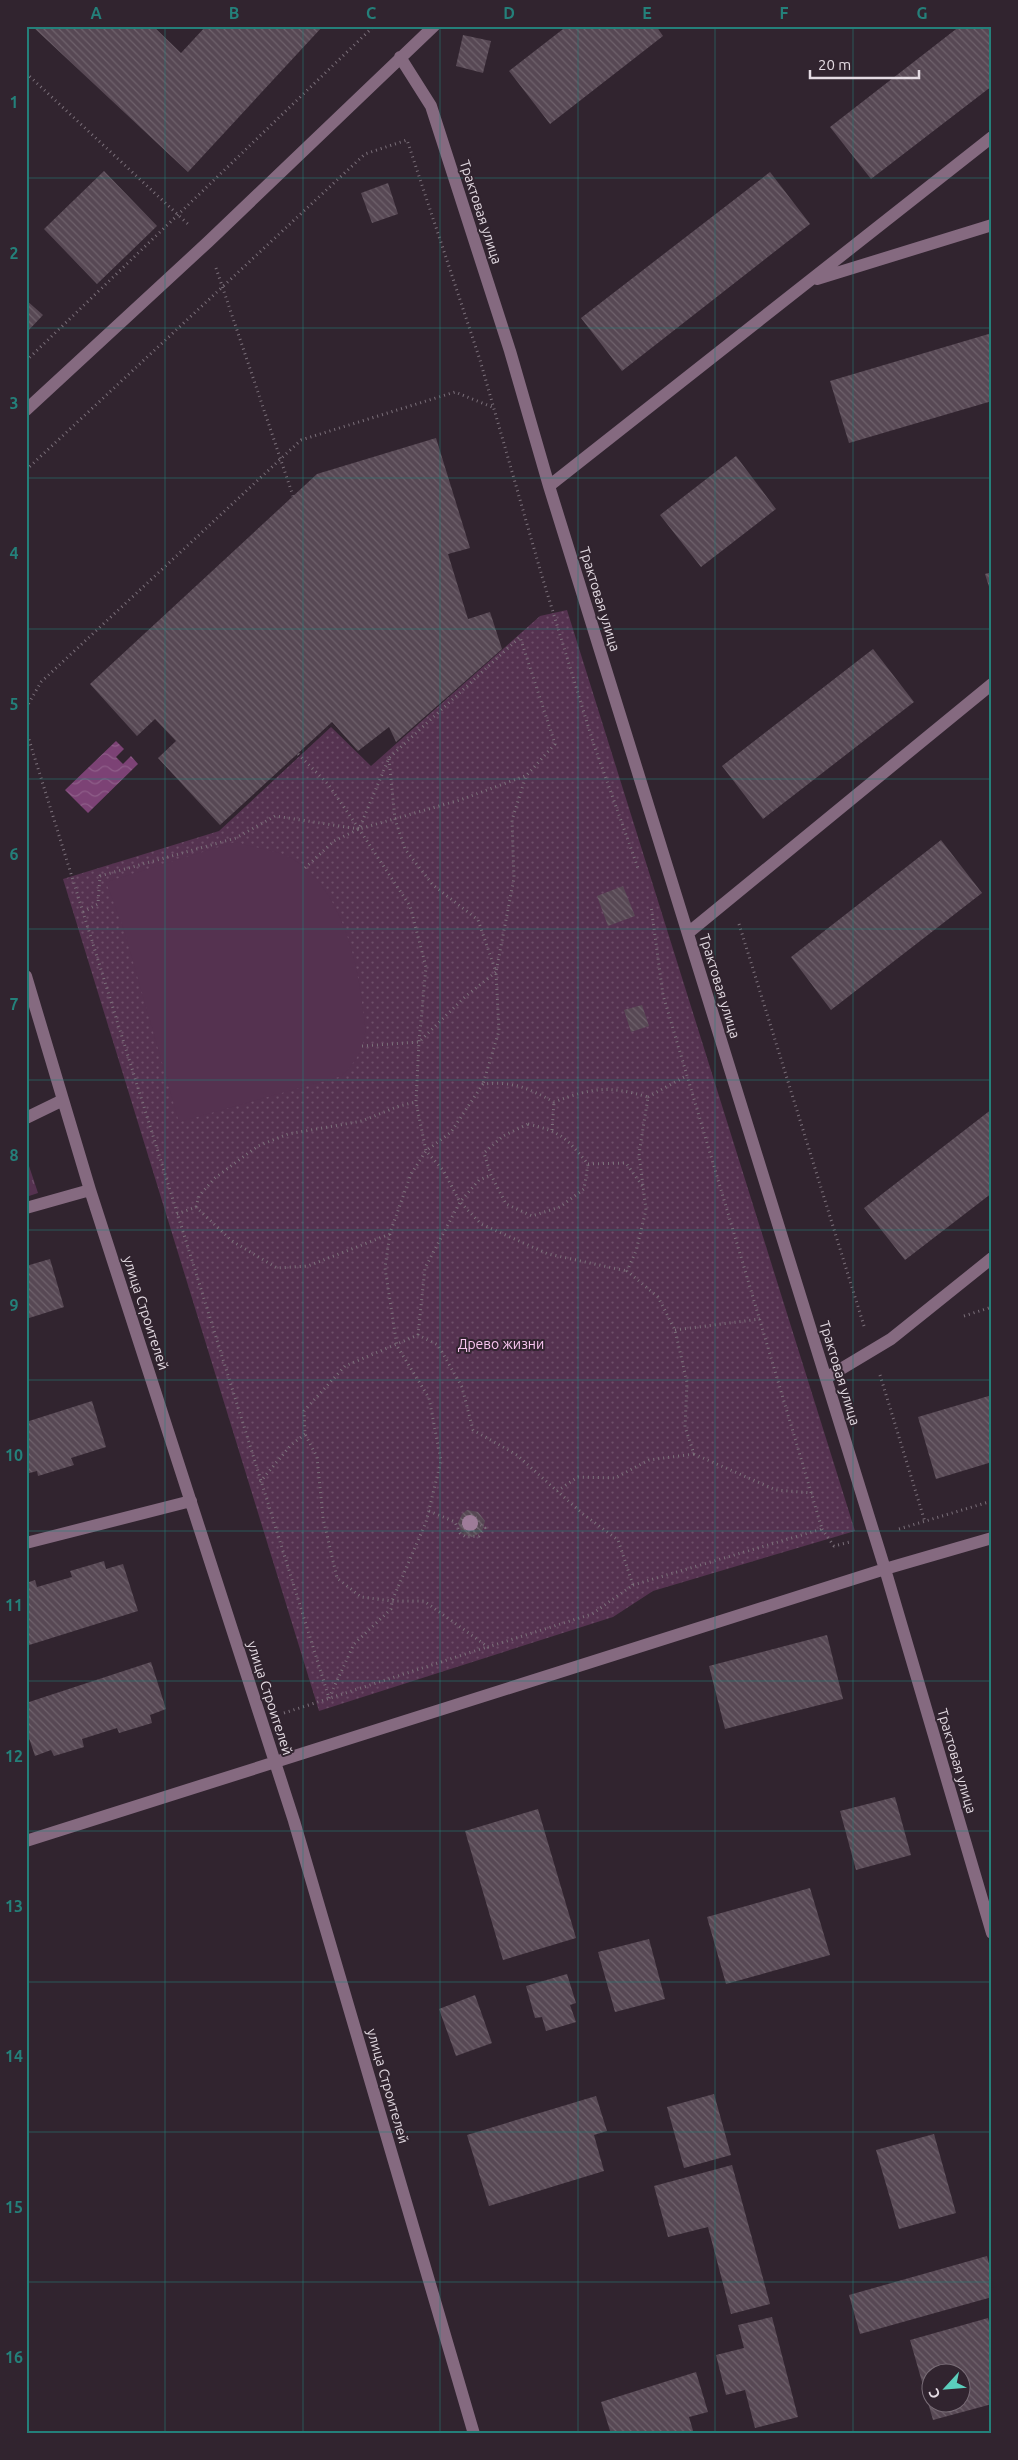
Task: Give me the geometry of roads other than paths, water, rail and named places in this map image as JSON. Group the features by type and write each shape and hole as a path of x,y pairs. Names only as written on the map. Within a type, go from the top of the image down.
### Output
{"street":[{"path":"26,410 208,242 434,26"},
{"name":"Трактовая улица","path":"400,57 431,106 510,351 549,486 885,1569 992,1933"},
{"path":"549,486 992,137"},
{"path":"810,281 992,225"},
{"path":"688,933 992,684"},
{"name":"улица Строителей","path":"26,976 90,1190 260,1721 276,1764 474,2434"},
{"path":"26,1118 63,1100"},
{"path":"26,1208 90,1190"},
{"path":"826,1378 891,1339 992,1258"},
{"path":"26,1543 191,1501"},
{"path":"26,1841 276,1764 885,1569 992,1538"}],"water":[{"path":"116,741 124,749 116,757 123,764 131,756 138,764 88,813 65,790"}],"park label":[{"name":"Древо жизни","path":"501,1344"}]}
